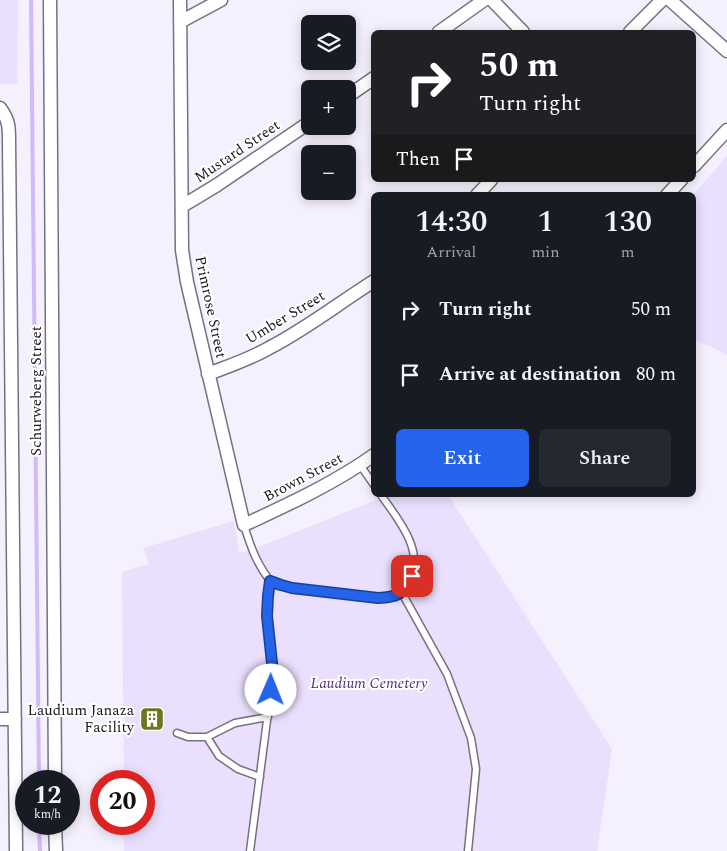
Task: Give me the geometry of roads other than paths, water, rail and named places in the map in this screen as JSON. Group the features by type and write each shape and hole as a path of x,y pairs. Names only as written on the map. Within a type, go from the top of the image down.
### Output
{"street":[{"name":"Schurweberg Street","path":"50,0 55,770"},
{"name":"Primrose Street","path":"180,0 182,250 187,282 244,525"},
{"path":"180,22 221,0"},
{"path":"442,30 484,0"},
{"path":"492,0 521,30"},
{"path":"632,30 662,0"},
{"path":"670,0 727,51"},
{"path":"356,90 371,80"},
{"path":"0,108 6,116 9,127 16,851"},
{"name":"Mustard Street","path":"182,206 217,185 301,128"},
{"path":"696,164 727,130"},
{"path":"480,192 488,182"},
{"path":"670,192 679,182"},
{"name":"Umber Street","path":"208,374 270,348 371,283"},
{"name":"Brown Street","path":"244,525 295,502 334,481 371,457"},
{"path":"0,719 15,719"},
{"path":"56,835 56,851"}],"lane":[{"path":"360,465 371,481"},
{"path":"250,851 271,690 272,663 267,616 270,581 292,588 378,598 390,597 402,592 412,576 414,560 412,546 399,521 382,497"},
{"name":"Primrose Street","path":"244,525 251,549 270,581"},
{"path":"402,592 447,674 471,738 476,769 468,851"},
{"path":"177,733 188,737 207,737 235,723 268,717"},
{"path":"207,737 219,756 238,769 260,777"}],"waterway":[{"path":"31,0 39,770"},
{"path":"39,835 40,851"}],"place":[{"name":"Laudium Janaza Facility","path":"152,719"}],"park label":[{"name":"Laudium Cemetery","path":"369,683"}]}
